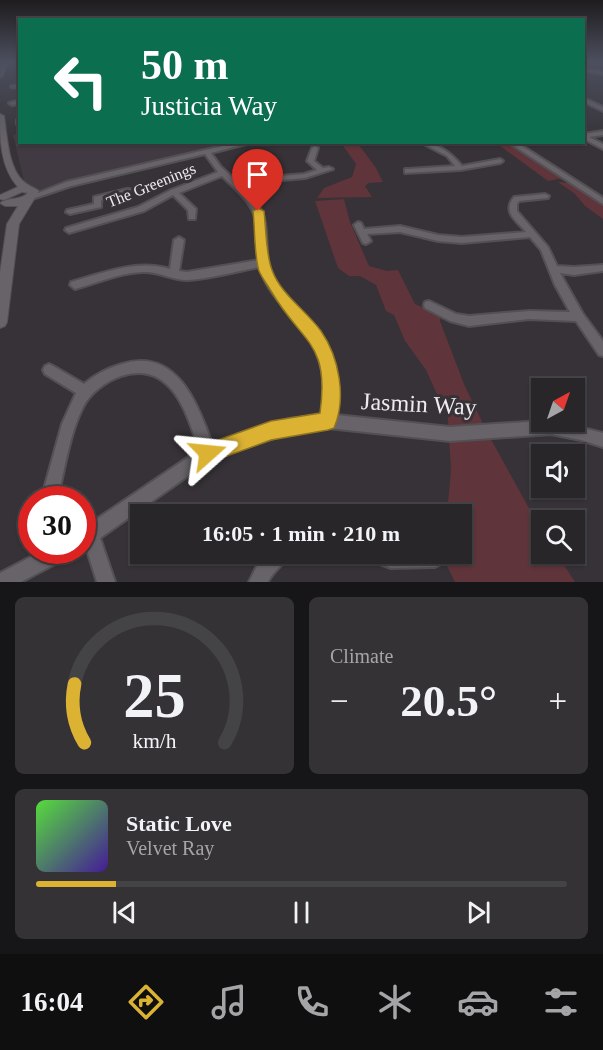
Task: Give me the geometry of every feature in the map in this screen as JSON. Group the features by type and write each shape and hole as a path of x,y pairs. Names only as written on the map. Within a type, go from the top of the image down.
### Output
{"street":[{"path":"585,100 603,109"},
{"path":"12,103 18,102"},
{"path":"0,116 13,176 18,186 29,193"},
{"path":"585,137 603,133"},
{"path":"585,138 603,147"},
{"path":"4,200 15,204 29,193 243,144"},
{"path":"427,144 449,155 460,168"},
{"path":"514,144 603,202"},
{"path":"240,188 270,178 301,177 326,170 310,161 314,150 303,151"},
{"path":"207,153 223,173 240,188 260,214 263,263 276,290 316,336 325,353 332,387 328,421"},
{"path":"405,171 460,168 497,159 509,164"},
{"name":"The Greenings","path":"69,230 141,209 174,192 223,173"},
{"path":"13,176 4,200 13,224"},
{"name":"The Greenings","path":"70,212 98,205 97,199 127,191"},
{"path":"174,192 192,213 201,206"},
{"path":"0,322 13,224 29,193"},
{"path":"545,196 522,198 513,204 515,214 545,249 579,317 603,351"},
{"name":"The Greenings","path":"88,208 90,224"},
{"path":"362,233 400,229 462,240 533,234"},
{"path":"174,275 179,240"},
{"path":"75,285 95,283 146,268 162,269 174,275 192,276 263,263"},
{"path":"554,269 574,271 603,268"},
{"path":"429,305 454,318 469,321 529,315 579,317"},
{"path":"53,486 78,401 106,376 126,368 145,366 170,376 194,413 208,453"},
{"path":"49,370 86,392"},
{"name":"Jasmin Way","path":"96,532 208,453 271,430 328,421 432,433 467,434 551,427 603,440"},
{"path":"96,559 106,582"},
{"path":"2,582 37,564"},
{"path":"258,582 270,564"}],"shaded area":[{"path":"18,134 18,144 234,144 27,193 13,135"},
{"path":"342,144 360,144 359,145 376,168 383,182 369,183 365,186 372,197 317,198 324,188 352,177 356,164"},
{"path":"497,144 511,144 564,178 548,181"},
{"path":"558,182 576,186 603,204 603,219 585,206 575,194"},
{"path":"344,199 350,222 369,266 387,271 398,270 415,304 441,315 440,321 464,384 487,432 531,512 531,564 563,564 575,582 455,582 446,564 472,564 472,504 448,504 451,470 447,406 439,399 426,370 405,341 394,315 386,311 376,285 360,276 349,276 338,268 315,201"}],"route":[{"path":"208,453 271,430 328,421 332,387 325,353 316,336 283,300 265,270 258,211"}]}
